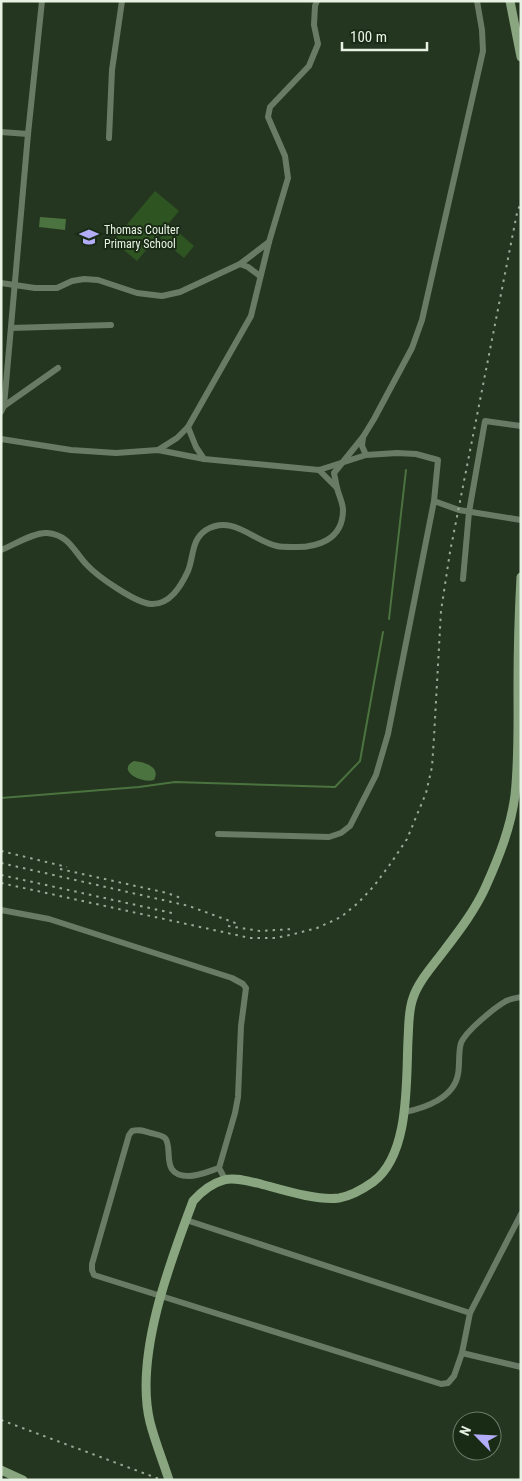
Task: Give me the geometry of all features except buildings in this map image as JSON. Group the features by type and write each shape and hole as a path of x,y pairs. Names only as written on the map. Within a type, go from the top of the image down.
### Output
{"street":[{"path":"3,409 42,1"},
{"path":"109,138 112,70 122,1"},
{"path":"158,450 177,438 188,427 251,316 269,242 288,178 285,156 268,117 270,107 309,66 318,44 314,25 317,1"},
{"path":"1,550 30,537 46,533 60,536 70,542 93,572 141,602 153,604 166,601 175,593 189,570 193,550 199,537 216,525 228,525 276,546 314,546 333,536 340,527 343,508 334,473 363,437 374,419 412,348 422,320 483,51 482,30 477,1"},
{"path":"510,1 521,57"},
{"path":"1,132 28,134"},
{"path":"1,283 35,288 57,288 72,281 84,279 98,280 137,293 162,296 180,292 240,264 269,242"},
{"path":"240,264 248,267 260,276"},
{"path":"11,328 111,325"},
{"path":"3,409 58,368"},
{"path":"463,579 469,512 485,421 521,426"},
{"path":"188,427 196,447 204,459"},
{"path":"363,437 362,446 366,455"},
{"path":"1,439 71,450 116,453 158,450 204,459 319,470 366,455 406,454 438,460 434,501 388,734 376,774 350,826 341,833 329,837 218,834"},
{"path":"319,470 337,488"},
{"path":"434,501 459,510 521,520"},
{"path":"170,1480 150,1422 146,1392 147,1358 161,1296 193,1201 199,1195 225,1179 247,1180 311,1196 339,1198 357,1192 375,1180 389,1164 398,1145 405,1112 409,1015 413,998 423,979 463,924 484,889 502,848 518,797 518,658 521,577"},
{"path":"1,910 49,919 232,978 244,984 246,988 241,1026 238,1097 219,1168 225,1179"},
{"path":"405,1112 419,1109 446,1095 454,1086 458,1076 461,1044 467,1033 506,1002 521,997"},
{"path":"219,1168 196,1175 187,1176 180,1174 173,1170 168,1163 167,1142 165,1138 157,1134 137,1130 132,1131 92,1264 94,1275 441,1384 448,1383 454,1376 462,1352 470,1313 521,1214"},
{"path":"186,1220 470,1313"},
{"path":"462,1352 521,1367"},
{"path":"1,1470 23,1480"}],"shaded area":[{"path":"155,191 179,211 137,261 113,241"},
{"path":"40,217 66,219 65,230 39,227"},
{"path":"170,225 194,246 184,258 160,238"},
{"path":"134,761 151,766 156,775 154,780 143,780 132,775 128,768"}],"waterway":[{"path":"389,619 406,470"},
{"path":"1,798 139,787 175,782 335,787 360,761 383,632"}],"railway":[{"path":"1,883 250,938 275,938 317,928 341,917 374,886 407,839 426,793 432,767 441,611 450,552 517,213 521,202"},
{"path":"1,851 67,867"},
{"path":"1,863 189,906 238,924"},
{"path":"60,869 167,893 181,898"},
{"path":"1,875 172,913"},
{"path":"228,926 260,931 293,929"},
{"path":"1,1420 162,1480"}],"place":[{"name":"Thomas Coulter Primary School","path":"89,237"}]}
